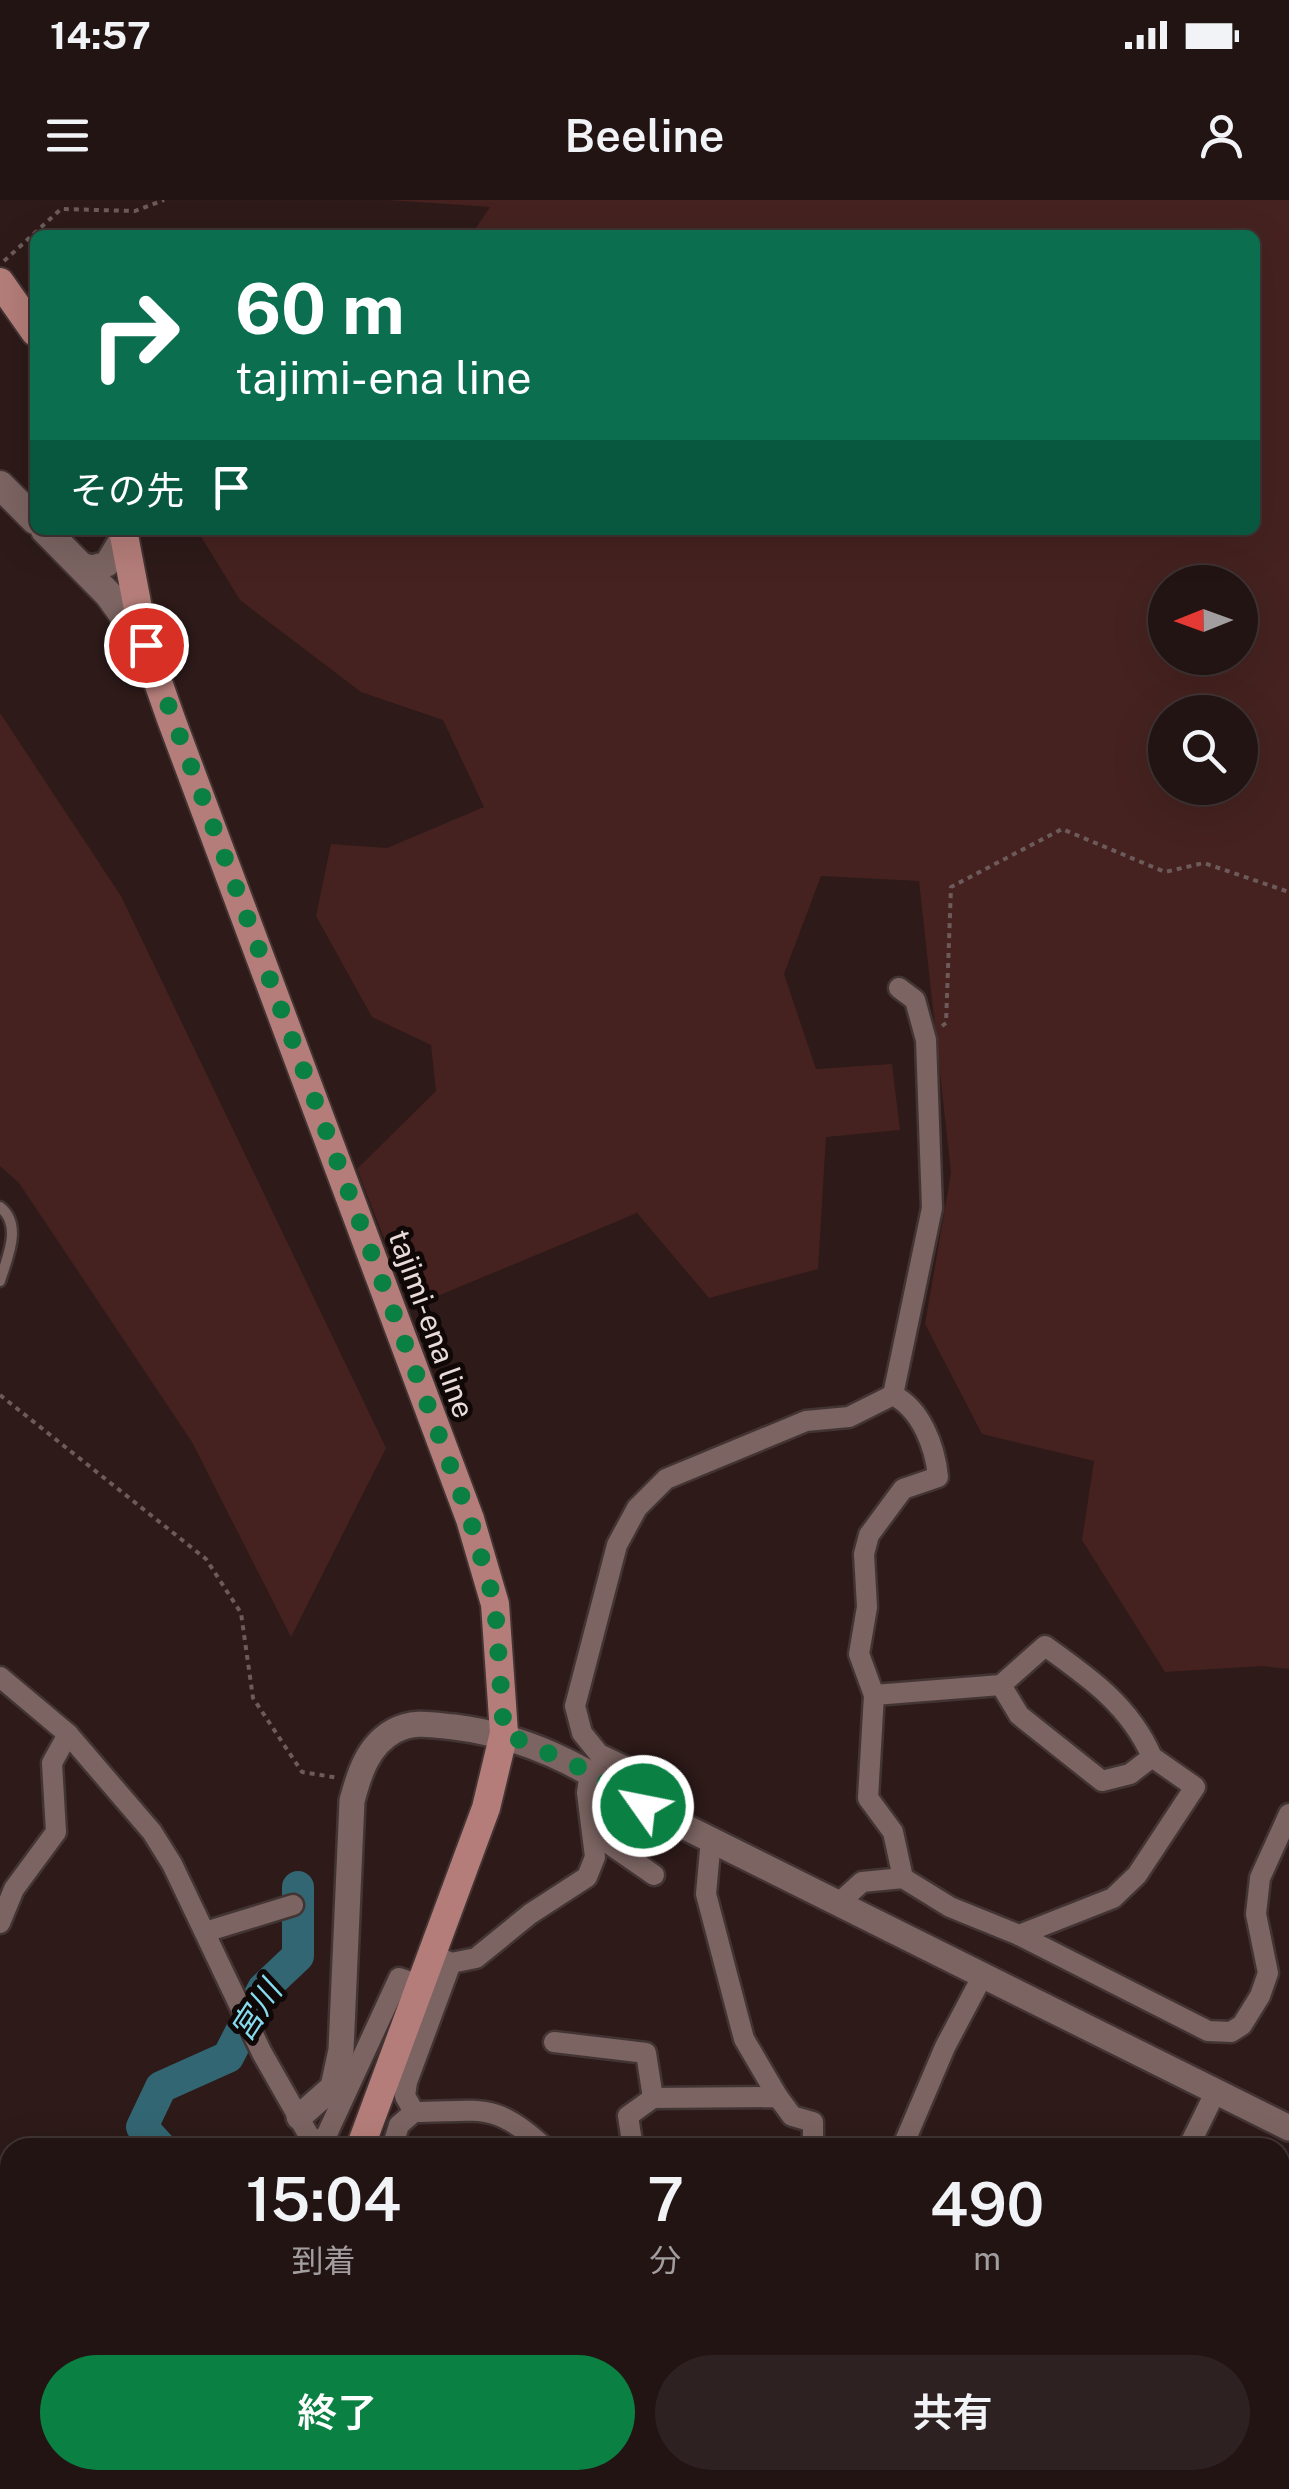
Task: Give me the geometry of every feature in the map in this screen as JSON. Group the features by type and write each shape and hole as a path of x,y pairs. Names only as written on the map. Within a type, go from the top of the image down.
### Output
{"main road":[{"path":"0,282 30,325"},
{"path":"0,485 30,515"},
{"path":"50,535 110,594 146,645"},
{"name":"tajimi-ena line","path":"124,535 146,645 470,1519 495,1604 504,1733 486,1808 441,1959 420,1985 364,2138"}],"street":[{"path":"81,565 92,568 107,564 123,535"},
{"path":"892,1395 932,1208 925,1037 916,1000 900,988"},
{"path":"892,1395 908,1402 936,1452 938,1476 903,1489 868,1535 864,1554 866,1607 859,1654 874,1695 868,1798 893,1832 903,1878"},
{"path":"643,1806 654,1780 599,1754 582,1733 575,1706 617,1545 637,1508 666,1479 806,1421 849,1417 892,1395"},
{"path":"874,1695 1000,1684 1046,1646 1098,1684 1138,1725 1152,1756 1196,1787 1137,1875 1114,1898 1020,1934"},
{"path":"0,1676 68,1734 152,1832 205,1932 262,2054 311,2138"},
{"path":"1000,1684 1019,1715 1102,1781 1130,1774 1152,1756"},
{"path":"299,2117 333,2086 341,2050 352,1801 358,1780 368,1754 392,1732 416,1722 504,1733 590,1772 643,1806 1289,2128"},
{"path":"0,1923 14,1889 56,1832 52,1763 68,1734"},
{"path":"414,2112 404,2096 441,1959 476,1958 530,1914 586,1877 595,1857 587,1793 590,1772"},
{"path":"840,1902 862,1882 903,1878 950,1906 1020,1934 1208,2030 1230,2032 1242,2025 1268,1973 1256,1914 1260,1878 1289,1814"},
{"path":"710,1838 706,1894 744,2039 792,2116 813,2122 813,2138"},
{"path":"595,1840 605,1841 654,1875"},
{"path":"205,1932 293,1905"},
{"path":"323,2138 400,1978 420,1985"},
{"path":"906,2138 945,2046 982,1978"},
{"path":"554,2042 646,2053 653,2098"},
{"path":"1193,2138 1215,2093"},
{"path":"631,2138 628,2116 653,2098 778,2097"},
{"path":"395,2138 399,2125 414,2112 496,2112 515,2120 534,2138"}],"lane":[{"path":"0,1207 12,1223 0,1282"}],"path":[{"path":"38,230 61,209 135,211 164,200"},
{"path":"0,264 30,237"},
{"path":"925,1037 946,1023 951,887 1062,829 1166,872 1204,863 1289,892"},
{"path":"0,1395 206,1559 242,1612 253,1698 302,1772 358,1780"}],"shaded area":[{"path":"387,200 1289,200 1289,1669 1262,1666 1165,1672 1082,1540 1094,1461 982,1434 925,1324 951,1173 919,881 821,876 784,974 816,1069 892,1064 900,1130 826,1137 818,1269 709,1298 637,1213 411,1307 357,1169 436,1091 431,1045 372,1017 316,916 331,844 387,848 484,807 443,720 361,692 240,600 200,535 1260,535 1260,230 474,230 490,207"},
{"path":"0,713 121,896 386,1448 291,1637 192,1442 19,1183 0,1166"}],"waterway":[{"name":"宮川","path":"152,2138 142,2127 161,2087 228,2057 263,1989 298,1956 298,1887"}],"route":[{"path":"146,645 470,1519 495,1604 504,1733 590,1772 643,1806"}]}
